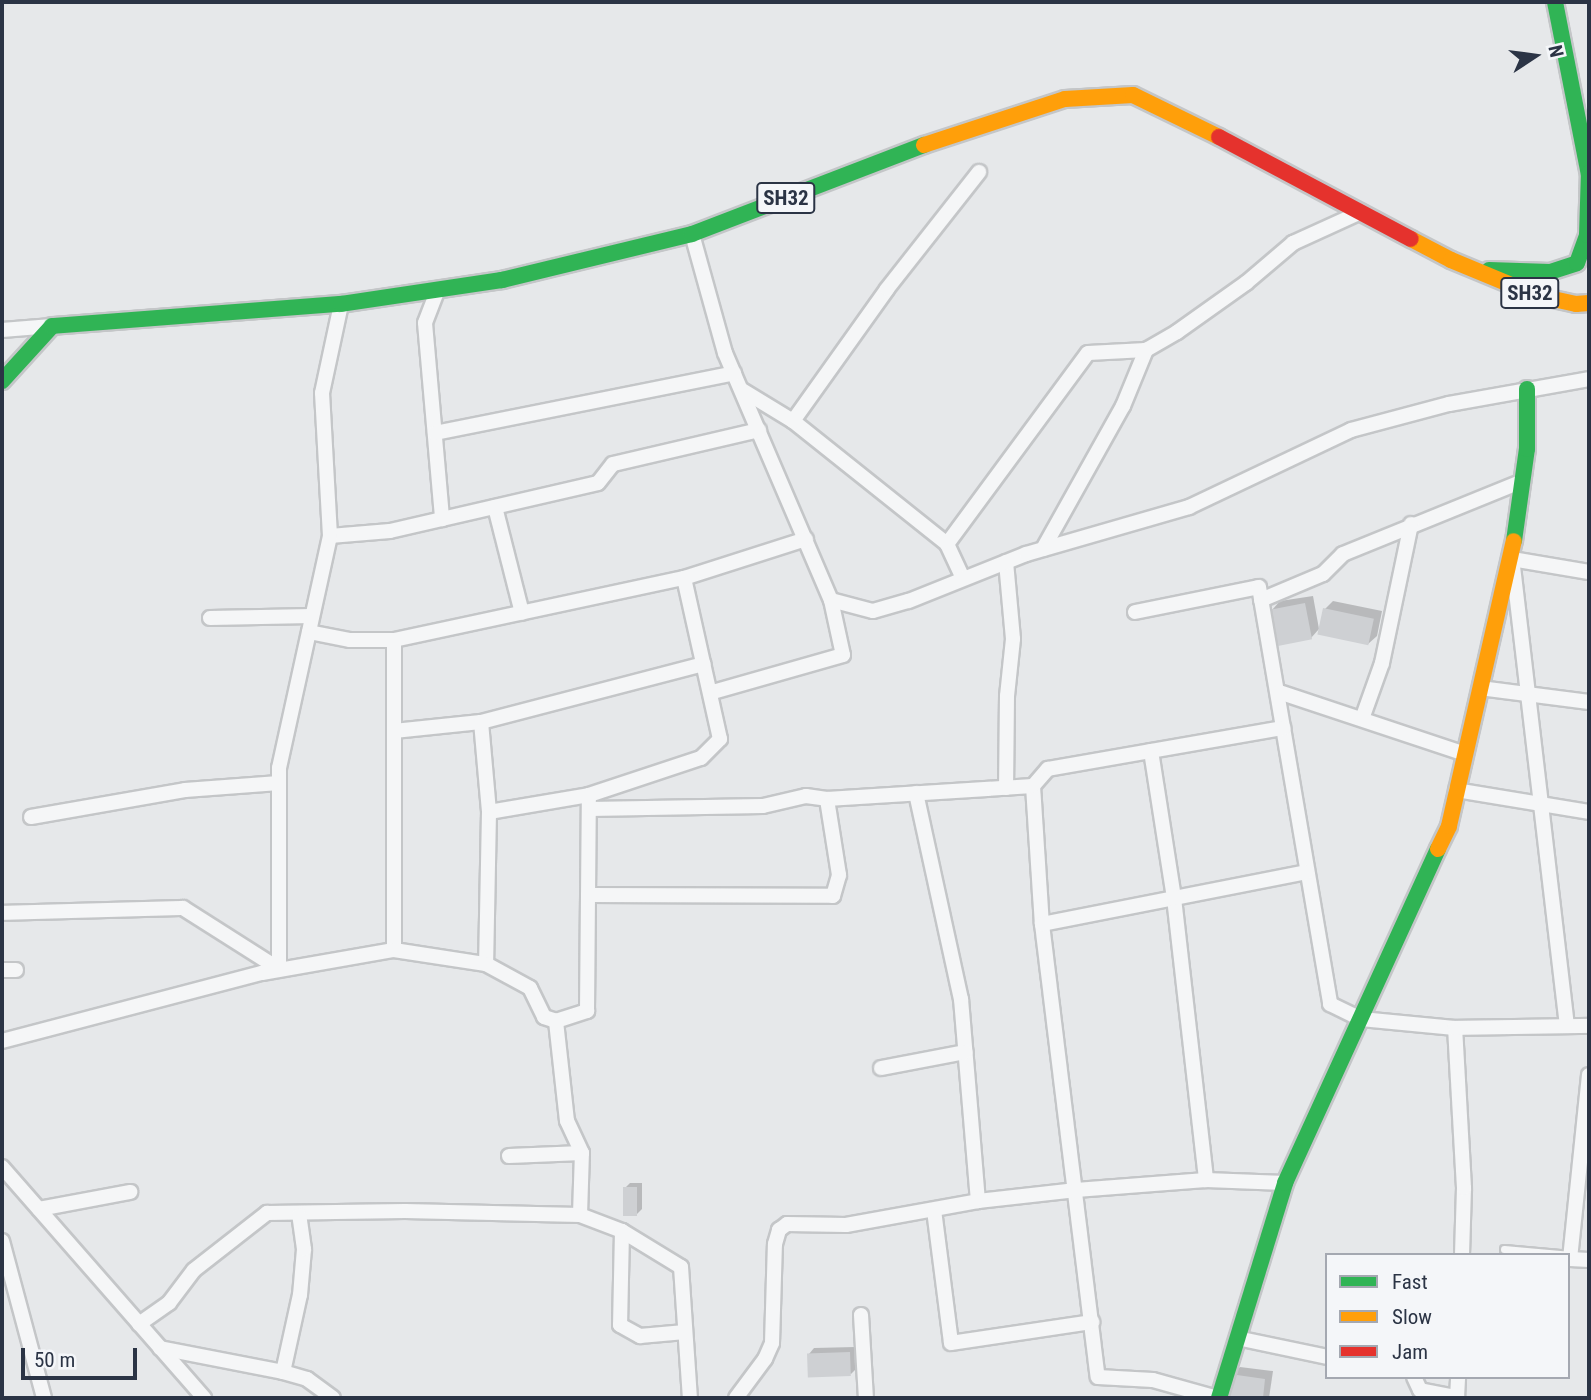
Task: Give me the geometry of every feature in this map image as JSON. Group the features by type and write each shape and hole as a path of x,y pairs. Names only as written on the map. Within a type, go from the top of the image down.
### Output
{"main road":[{"path":"1555,2 1589,175 1587,234 1579,273 1589,297"},
{"name":"SH32","path":"52,326 341,304 502,280 692,234 874,162 1065,99 1133,95 1186,119 1424,247 1535,295 1576,304 1589,303"},
{"path":"1475,270 1579,273"},
{"path":"2,381 52,326"},
{"path":"1218,1398 1285,1183 1449,826 1512,559 1527,449 1527,389"}],"street":[{"path":"793,421 887,289 979,172"},
{"path":"947,544 1088,353 1146,350 1177,332 1236,290 1293,243 1361,212"},
{"path":"692,234 734,373 831,600 843,655 710,693"},
{"path":"438,289 425,323 442,519"},
{"path":"279,969 279,768 330,536 322,393 341,304"},
{"path":"2,330 52,326"},
{"path":"1043,549 1123,406 1146,350"},
{"path":"435,433 734,373"},
{"path":"831,600 873,611 1043,549 1189,507 1351,430 1449,404 1589,379"},
{"path":"742,390 793,421 947,544 963,579"},
{"path":"330,536 390,531 598,483 613,464 759,430"},
{"path":"1261,600 1323,574 1343,554 1411,524 1523,481"},
{"path":"495,507 522,613"},
{"path":"1362,719 1382,663 1411,524"},
{"path":"309,632 350,640 394,640 684,578 806,538"},
{"path":"1567,1026 1512,559 1589,572"},
{"path":"1006,562 1013,639 1007,696 1006,788"},
{"path":"589,802 701,758 720,739 684,578"},
{"path":"1135,612 1259,587 1330,1004 1360,1019 1455,1028 1589,1026"},
{"path":"210,618 313,616"},
{"path":"394,640 394,950"},
{"path":"394,732 481,722 704,664"},
{"path":"1480,688 1589,702"},
{"path":"1279,692 1465,754"},
{"path":"481,722 489,812 486,964"},
{"path":"489,812 589,802 763,806 806,796 827,799 1033,786 1048,769 1283,728"},
{"path":"1151,751 1174,898 1206,1180"},
{"path":"31,817 185,790 279,783"},
{"path":"1033,786 1042,924 1098,1377 1153,1380 1218,1398"},
{"path":"1456,790 1589,813"},
{"path":"916,793 961,999 978,1201"},
{"path":"588,895 833,896 839,875 827,799"},
{"path":"2,1041 279,969 394,950 486,964 530,988 544,1017 556,1021 587,1011 589,802"},
{"path":"1042,924 1307,872"},
{"path":"2,913 183,908 279,969"},
{"path":"556,1021 567,1121 582,1153 580,1215"},
{"path":"1455,1028 1464,1188 1462,1253"},
{"path":"881,1068 966,1052"},
{"path":"1589,1075 1586,1146 1570,1259 1589,1261"},
{"path":"509,1156 582,1153"},
{"path":"2,1167 204,1398"},
{"path":"736,1398 765,1359 772,1343 775,1244 782,1227 846,1225 978,1201 1076,1190 1206,1180 1285,1183"},
{"path":"39,1209 130,1192"},
{"path":"934,1210 951,1343 1092,1322"},
{"path":"139,1324 169,1303 194,1270 267,1213 299,1215 405,1211 580,1215 622,1231 681,1267 690,1398"},
{"path":"283,1372 301,1284 304,1249 299,1215"},
{"path":"622,1231 621,1325 640,1336 685,1332"},
{"path":"2,1241 44,1398"},
{"path":"861,1315 866,1398"},
{"path":"1237,1338 1325,1357"},
{"path":"160,1348 283,1372 307,1379 333,1398"},
{"path":"1415,1379 1420,1390 1457,1397 1458,1379"}],"lane":[{"path":"1504,1249 1549,1253"}],"building":[{"path":"1305,603 1312,639 1277,646 1270,610"},
{"path":"1323,608 1374,619 1368,645 1317,634"},
{"path":"623,1187 637,1187 637,1216 623,1216"},
{"path":"850,1352 851,1376 808,1377 807,1354"},
{"path":"1230,1374 1265,1379 1263,1398 1227,1398"}],"traffic: fast":[{"path":"1555,2 1589,176"},
{"path":"2,381 52,326 341,304 502,280 692,234 924,145"},
{"path":"1489,270 1550,272 1577,263 1587,235 1589,173"},
{"path":"1514,541 1527,449 1527,389"},
{"path":"1219,1398 1285,1183 1438,849"}],"traffic: slow":[{"path":"924,145 1065,99 1133,95 1219,137"},
{"path":"1411,239 1451,260 1535,295 1576,304 1589,303"},
{"path":"1438,849 1449,826 1514,541"}],"traffic: jam":[{"path":"1219,137 1411,239"}]}
